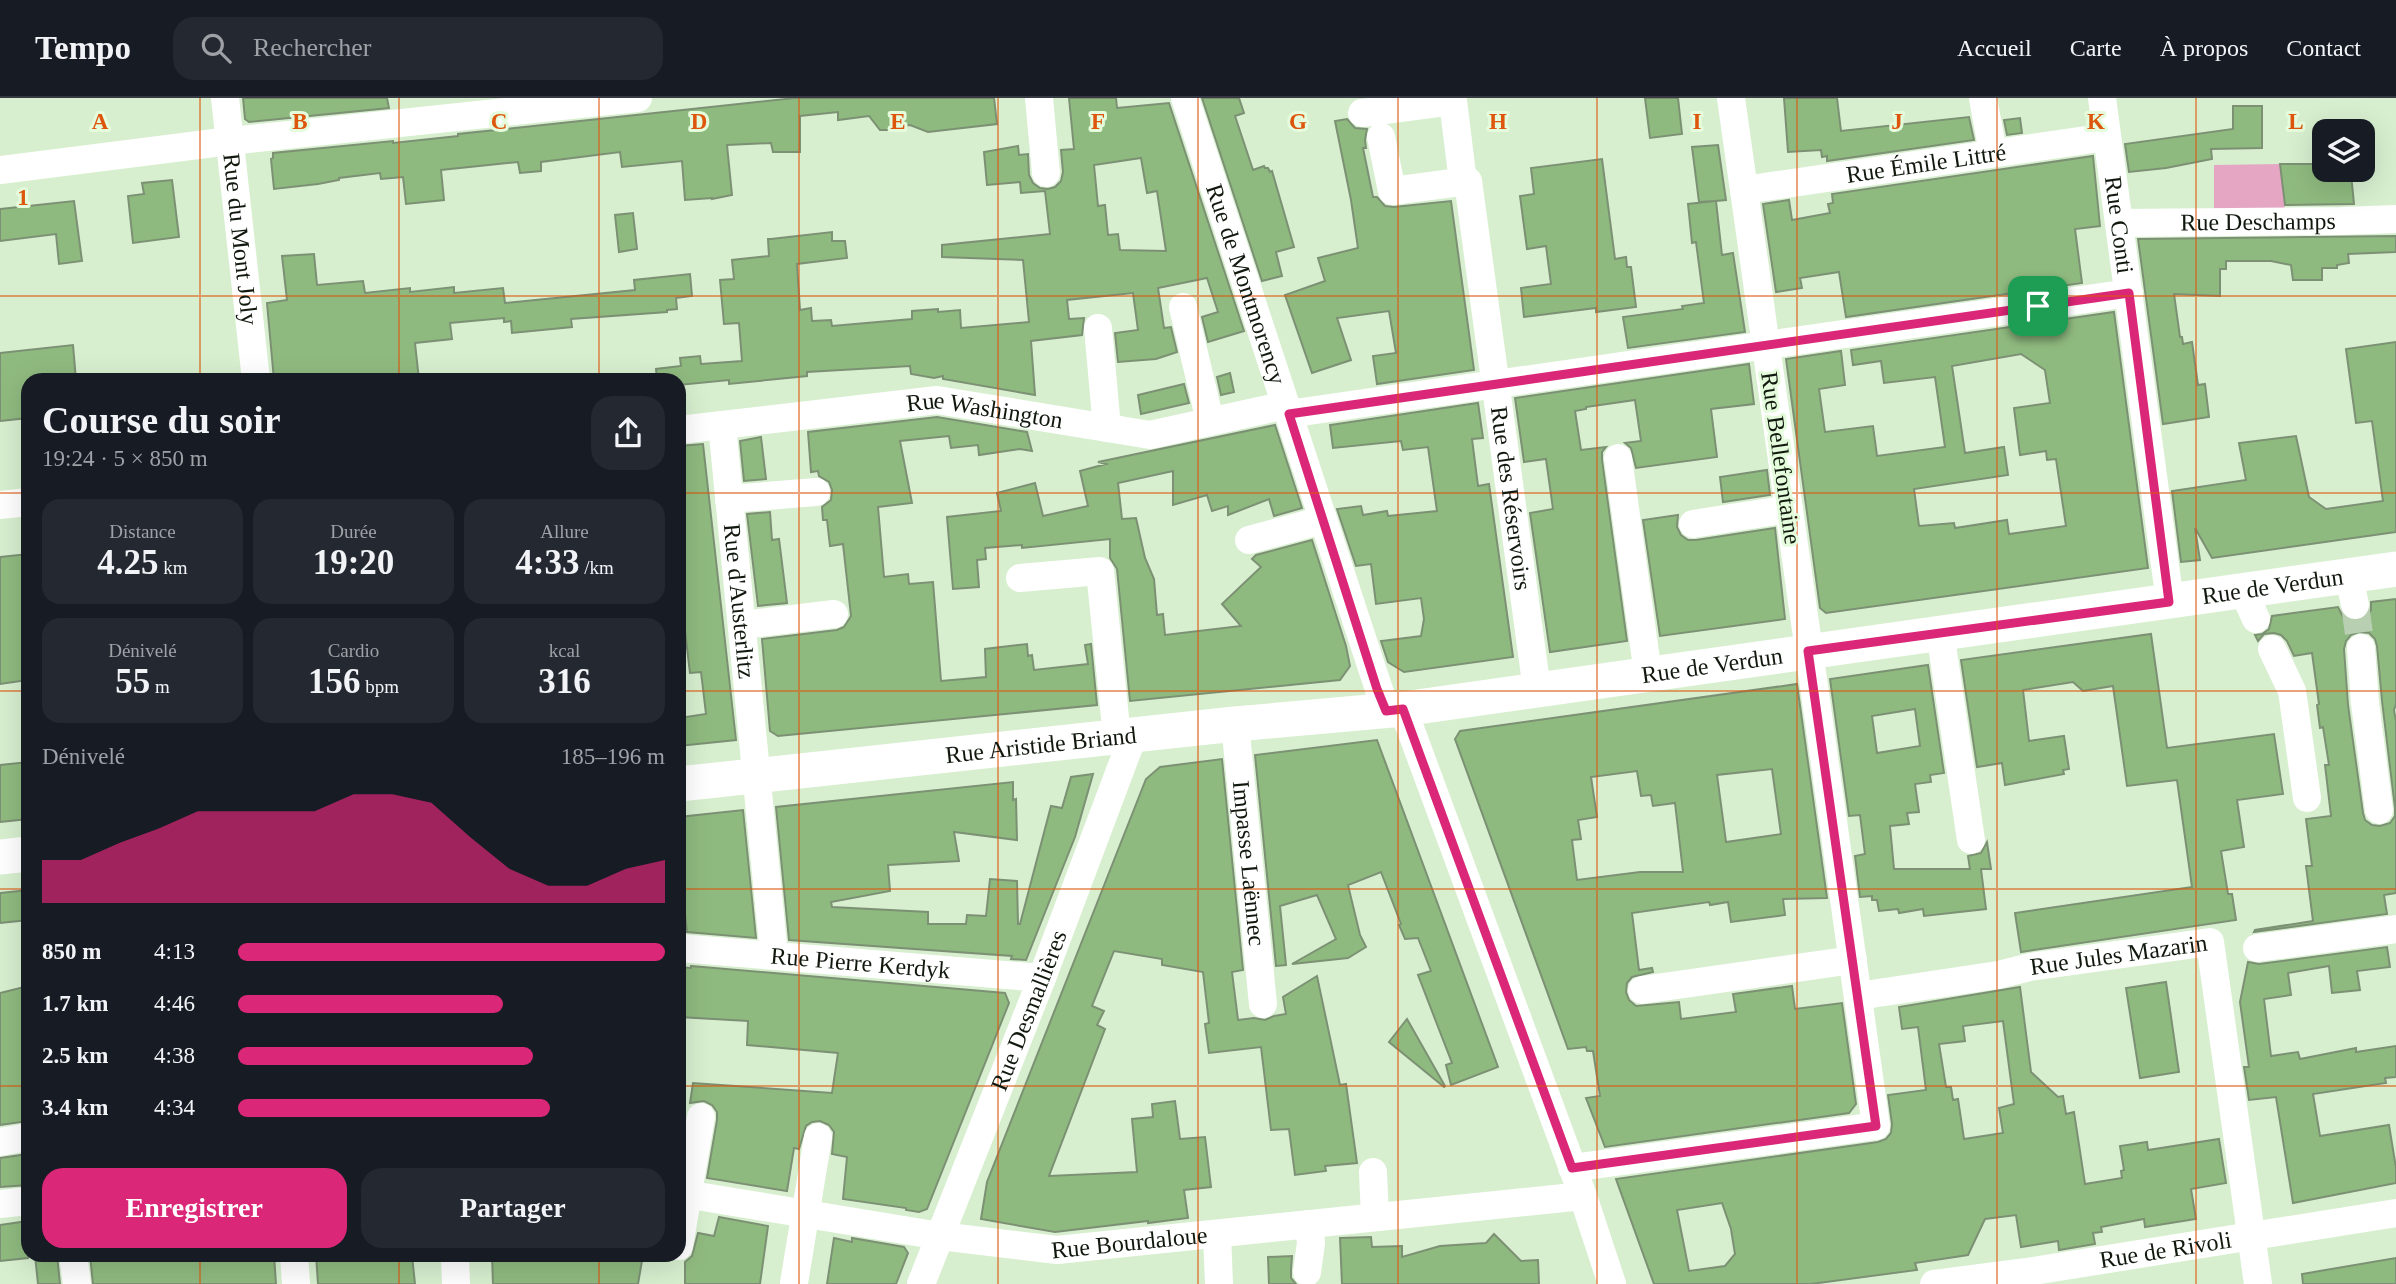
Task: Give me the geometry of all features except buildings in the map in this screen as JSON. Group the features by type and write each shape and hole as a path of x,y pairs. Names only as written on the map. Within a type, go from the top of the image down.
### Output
{"main road":[{"name":"Rue de Verdun","path":"1394,710 2169,602 2249,605 2352,590 2396,569"},
{"name":"Rue Aristide Briand","path":"686,783 1235,724 1394,710"},
{"path":"0,857 21,855"}],"street":[{"name":"Rue du Mont Joly","path":"225,98 256,373"},
{"path":"0,170 230,141 638,98"},
{"path":"1040,98 1046,173"},
{"name":"Rue de Montmorency","path":"1185,98 1323,520 1394,710 1584,1196 1612,1284"},
{"name":"Rue Bellefontaine","path":"1572,1168 1876,1126 1731,98"},
{"path":"1983,98 1993,153"},
{"name":"Rue Conti","path":"2102,98 2169,602"},
{"name":"Rue des Réservoirs","path":"1362,113 1453,100 1537,690"},
{"path":"1381,136 1392,191 1466,182"},
{"name":"Rue Émile Littré","path":"1744,190 2107,136"},
{"name":"Rue Deschamps","path":"2120,223 2396,219"},
{"name":"Rue Washington","path":"686,429 937,400 1150,435 1210,421 1287,409 2129,293"},
{"path":"1184,307 1210,421"},
{"path":"1098,328 1107,428"},
{"name":"Rue d'Austerlitz","path":"722,425 774,955"},
{"path":"1618,458 1648,674"},
{"path":"729,499 816,492"},
{"path":"0,505 21,503"},
{"path":"1693,524 1789,509"},
{"path":"1249,540 1323,520"},
{"path":"1020,578 1100,571 1125,737"},
{"path":"742,625 834,614"},
{"path":"1940,632 1971,839"},
{"path":"2361,648 2379,810"},
{"path":"2272,649 2292,691 2307,798"},
{"name":"Impasse Laënnec","path":"1235,724 1263,1004"},
{"name":"Rue Desmallières","path":"921,1284 1042,978 1125,737"},
{"path":"2257,948 2396,929"},
{"name":"Rue Jules Mazarin","path":"1858,996 1998,975 2030,967 2210,942 2250,1237"},
{"name":"Rue Pierre Kerdyk","path":"686,949 1042,978"},
{"path":"1642,990 1853,960"},
{"path":"686,1184 701,1117"},
{"path":"794,1283 818,1137"},
{"path":"0,1142 21,1138"},
{"path":"1373,1172 1375,1217"},
{"name":"Rue Bourdaloue","path":"686,1193 940,1236 1057,1250 1584,1196"},
{"path":"0,1204 21,1202"},
{"name":"Rue de Rivoli","path":"1934,1284 2056,1276 2250,1237 2396,1213"},
{"path":"1307,1272 1311,1243 1309,1224"},
{"path":"1211,1283 1217,1234"},
{"path":"2250,1237 2258,1284"},
{"path":"73,1262 77,1284"},
{"path":"294,1262 296,1284"},
{"path":"455,1262 456,1284"}],"shaded area":[{"path":"2280,164 2285,210 2214,210 2214,165"}],"tunnel":[{"path":"2355,605 2361,648"}],"route":[{"path":"2129,293 2169,602 1808,651 1876,1126 1572,1168 1403,709 1386,711 1377,689 1289,414 1495,382 2038,306 2129,293"}]}
